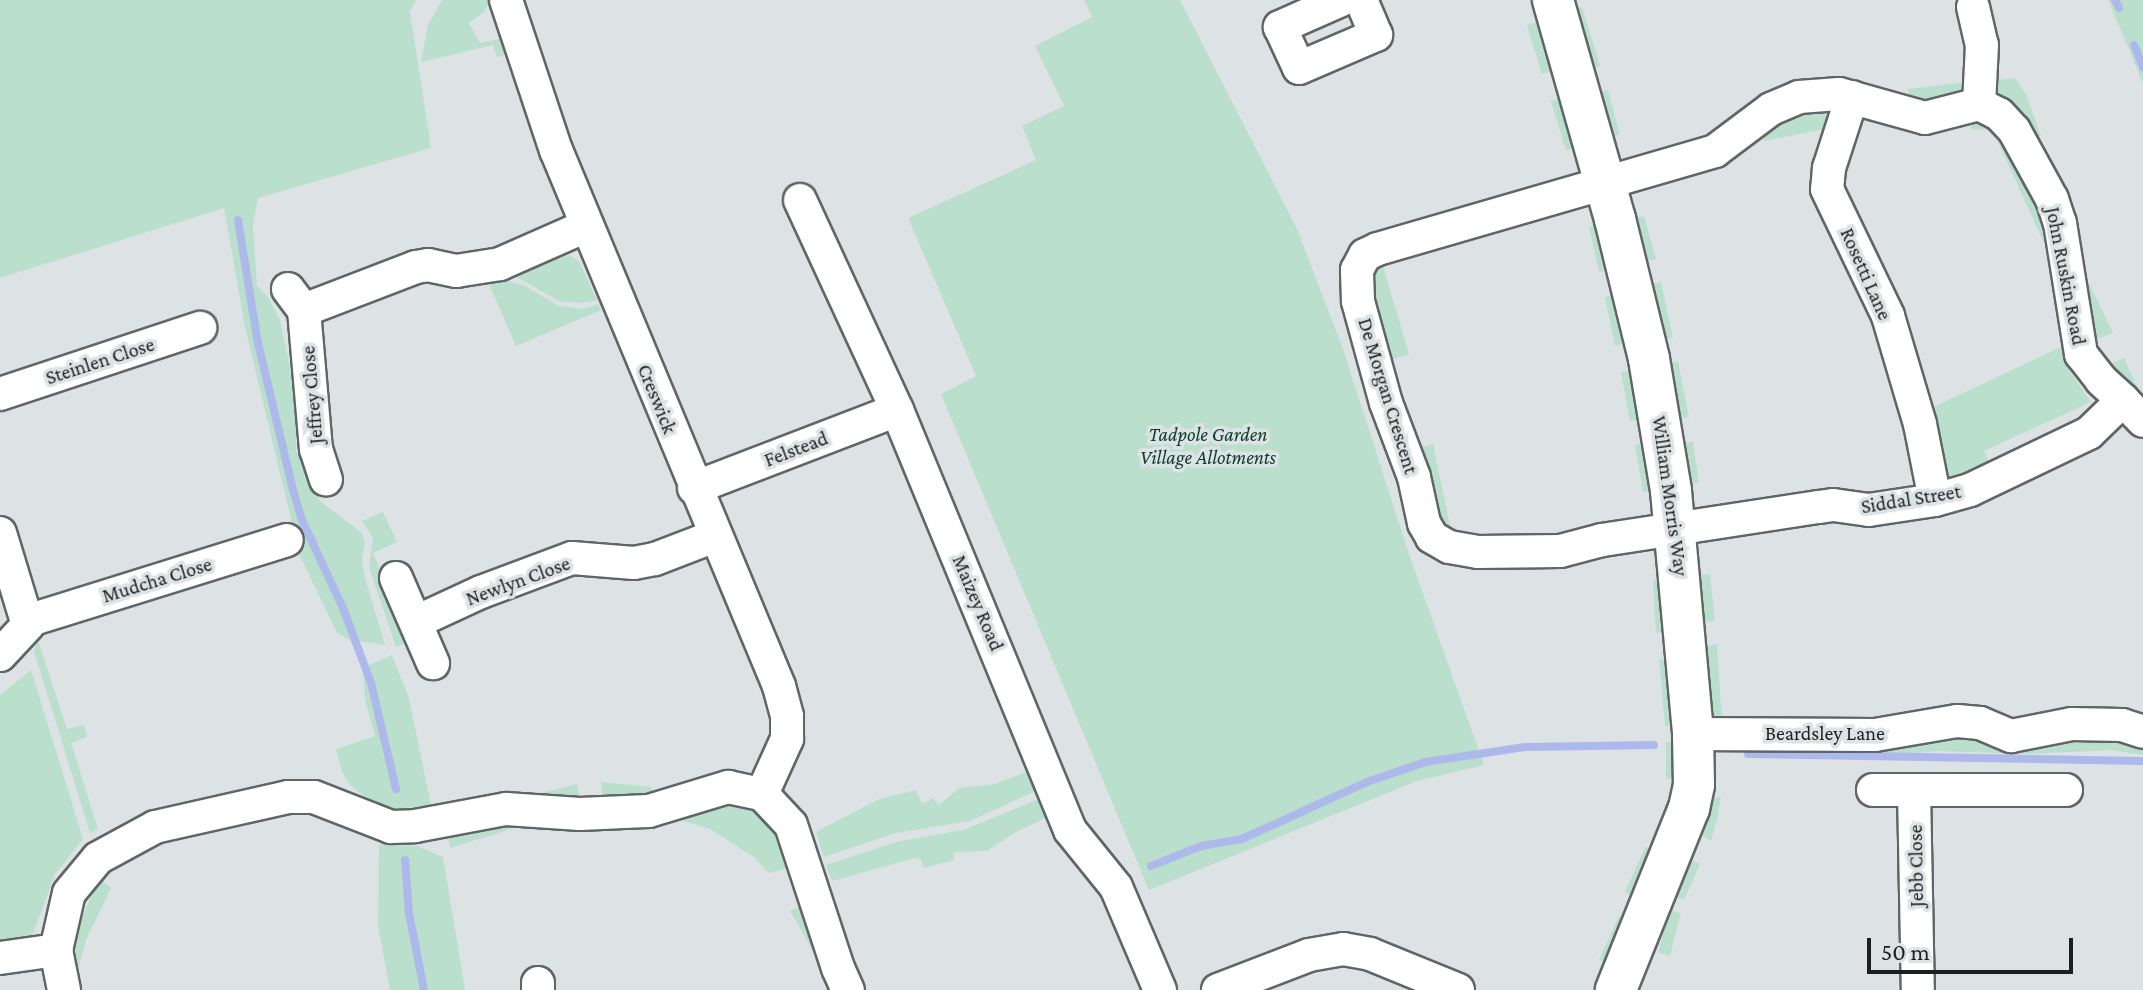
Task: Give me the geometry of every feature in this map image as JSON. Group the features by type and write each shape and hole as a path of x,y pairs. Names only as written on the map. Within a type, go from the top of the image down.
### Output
{"street":[{"name":"Creswick","path":"506,0 548,130 586,226 779,686 787,716 784,750 762,794"},
{"path":"1328,3 1280,27 1299,68 1376,35 1361,0"},
{"name":"William Morris Way","path":"1553,0 1605,182 1649,359 1675,529 1693,734 1694,785 1689,808 1616,990"},
{"path":"1605,182 1715,151 1771,109 1799,97 1824,93 1852,97 1925,118 1979,104 1982,45 1973,7"},
{"name":"Rosetti Lane","path":"1852,97 1829,168 1827,189 1888,316 1920,424 1935,500"},
{"name":"John Ruskin Road","path":"1979,104 1999,114 2014,130 2052,199 2060,223 2079,346 2091,368 2133,411"},
{"name":"De Morgan Crescent","path":"1605,182 1365,255 1357,270 1358,301 1386,403 1414,477 1424,523 1432,537 1449,547 1478,552 1545,551 1675,529"},
{"name":"Maizey Road","path":"809,203 1070,830 1116,887 1160,990"},
{"name":"Jeffrey Close","path":"326,479 316,449 296,300 416,267 428,265 456,271 500,264 586,226"},
{"name":"Steinlen Close","path":"0,394 200,328"},
{"name":"Felstead","path":"694,488 897,410"},
{"name":"Siddal Street","path":"1675,529 1833,505 1869,510 1935,500 1970,490 2133,411"},
{"path":"0,533 27,621 21,636 0,655"},
{"name":"Newlyn Close","path":"416,622 481,592 572,558 634,563 655,559 715,536"},
{"name":"Mudcha Close","path":"27,621 287,540"},
{"path":"396,578 433,663"},
{"name":"Beardsley Lane","path":"1693,734 1875,735 1957,721 1980,723 2011,736 2072,724 2122,725 2143,732"},
{"path":"64,990 56,950 69,893 89,867 111,848 155,827 257,802 314,797 391,827 415,826 506,809 580,814 649,811 728,787 762,794 791,825 848,990"},
{"path":"1873,790 2066,790"},
{"name":"Jebb Close","path":"1914,790 1918,990"},
{"path":"1218,990 1309,955 1343,949 1370,954 1458,990"},
{"path":"0,958 56,950"}],"green space":[{"path":"0,0 416,0 410,12 431,148 258,198 253,225 257,286 268,297 280,320 296,397 296,451 320,501 361,532 365,542 362,561 365,578 385,645 350,640 337,633 300,556 245,327 224,208 0,278"},
{"path":"442,0 490,0 484,12 469,23 480,43 499,39 516,53 497,57 493,45 421,62 428,25"},
{"name":"Tadpole Garden Village Allotments","path":"1084,0 1180,0 1297,229 1343,349 1409,554 1484,765 1417,781 1149,890 941,394 976,376 908,218 1036,160 1022,126 1064,106 1035,46 1092,17"},
{"path":"2108,0 2143,0 2143,84 2131,54"},
{"path":"1582,7 1600,66 1591,69 1574,8"},
{"path":"1542,23 1554,71 1542,74 1527,25"},
{"path":"2015,78 2026,94 2041,136 2032,137 1993,97 1991,81"},
{"path":"1972,81 1967,94 1909,105 1908,89"},
{"path":"1608,90 1620,134 1603,139 1592,94"},
{"path":"1566,96 1581,146 1566,150 1551,101"},
{"path":"1828,109 1833,127 1764,141 1762,130 1787,115"},
{"path":"1971,121 1983,122 1999,132 2040,205 2048,240 2043,241 1995,135 1988,130 1971,129"},
{"path":"1644,216 1656,259 1648,261 1629,220"},
{"path":"1602,224 1610,270 1599,272 1589,227"},
{"path":"569,255 579,261 597,300 579,303 559,301 513,275"},
{"path":"1381,259 1409,354 1387,361 1367,277"},
{"path":"507,281 525,286 559,306 583,309 598,304 601,310 516,346 489,284"},
{"path":"1661,282 1673,338 1662,340 1650,284"},
{"path":"2089,283 2113,333 2095,340 2082,286"},
{"path":"1615,294 1629,341 1615,346 1605,297"},
{"path":"2061,347 2070,372 2091,402 1984,451 1992,468 1947,481 1929,409"},
{"path":"2124,358 2143,400 2108,365"},
{"path":"1678,361 1689,417 1679,419 1668,363"},
{"path":"1634,371 1640,420 1630,421 1621,372"},
{"path":"1693,442 1699,483 1685,485 1679,444"},
{"path":"1646,443 1658,490 1643,492 1635,445"},
{"path":"1433,444 1452,536 1443,531 1416,448"},
{"path":"383,512 397,542 373,553 410,641 396,647 369,567 373,538 362,521"},
{"path":"1710,574 1715,621 1704,622 1695,575"},
{"path":"1669,578 1667,631 1656,633 1653,580"},
{"path":"38,640 67,729 84,725 87,737 71,743 98,829 90,833 34,651"},
{"path":"1717,644 1722,722 1709,713 1705,647"},
{"path":"392,655 409,699 431,805 394,809 371,802 350,785 342,772 336,749 375,736 365,700 363,668"},
{"path":"1659,659 1667,659 1674,723 1668,726 1665,726"},
{"path":"31,670 83,839 55,874 32,936 0,940 0,695"},
{"path":"1930,732 2143,741 2143,755 2112,750 2028,754 1937,751 1892,755 1733,750"},
{"path":"1666,742 1674,742 1677,780 1666,778"},
{"path":"1032,770 1040,789 970,821 896,833 824,857 816,832 879,799 916,790 922,804 932,798 939,805 959,788 995,784"},
{"path":"601,782 651,787 654,796 603,803"},
{"path":"577,784 580,800 536,798 537,794"},
{"path":"1044,797 1052,815 1016,832 987,851 953,852 954,860 924,868 921,860 915,858 832,881 826,865 896,842 963,830"},
{"path":"1721,797 1711,841 1700,834 1709,798"},
{"path":"713,800 750,806 762,813 780,834 793,867 769,873 754,857 710,829 677,819"},
{"path":"511,820 511,828 505,831 450,848 448,833"},
{"path":"379,844 417,846 443,857 465,990 390,990 378,926"},
{"path":"1646,846 1655,856 1635,895 1631,895 1625,892"},
{"path":"1686,860 1700,864 1684,900 1673,891"},
{"path":"100,878 111,888 86,940 76,977 71,949 76,930"},
{"path":"806,904 819,951 814,953 790,911"},
{"path":"1669,910 1681,913 1670,956 1658,953"},
{"path":"1619,916 1623,920 1607,963 1599,960"}],"waterway":[{"path":"2115,0 2119,8"},
{"path":"2134,45 2143,67"},
{"path":"238,220 258,343 292,486 301,518 343,608 371,683 396,789"},
{"path":"1151,866 1201,846 1242,839 1367,782 1425,762 1525,747 1654,745"},
{"path":"1748,754 2143,761"},
{"path":"405,860 409,913 424,990"}]}
